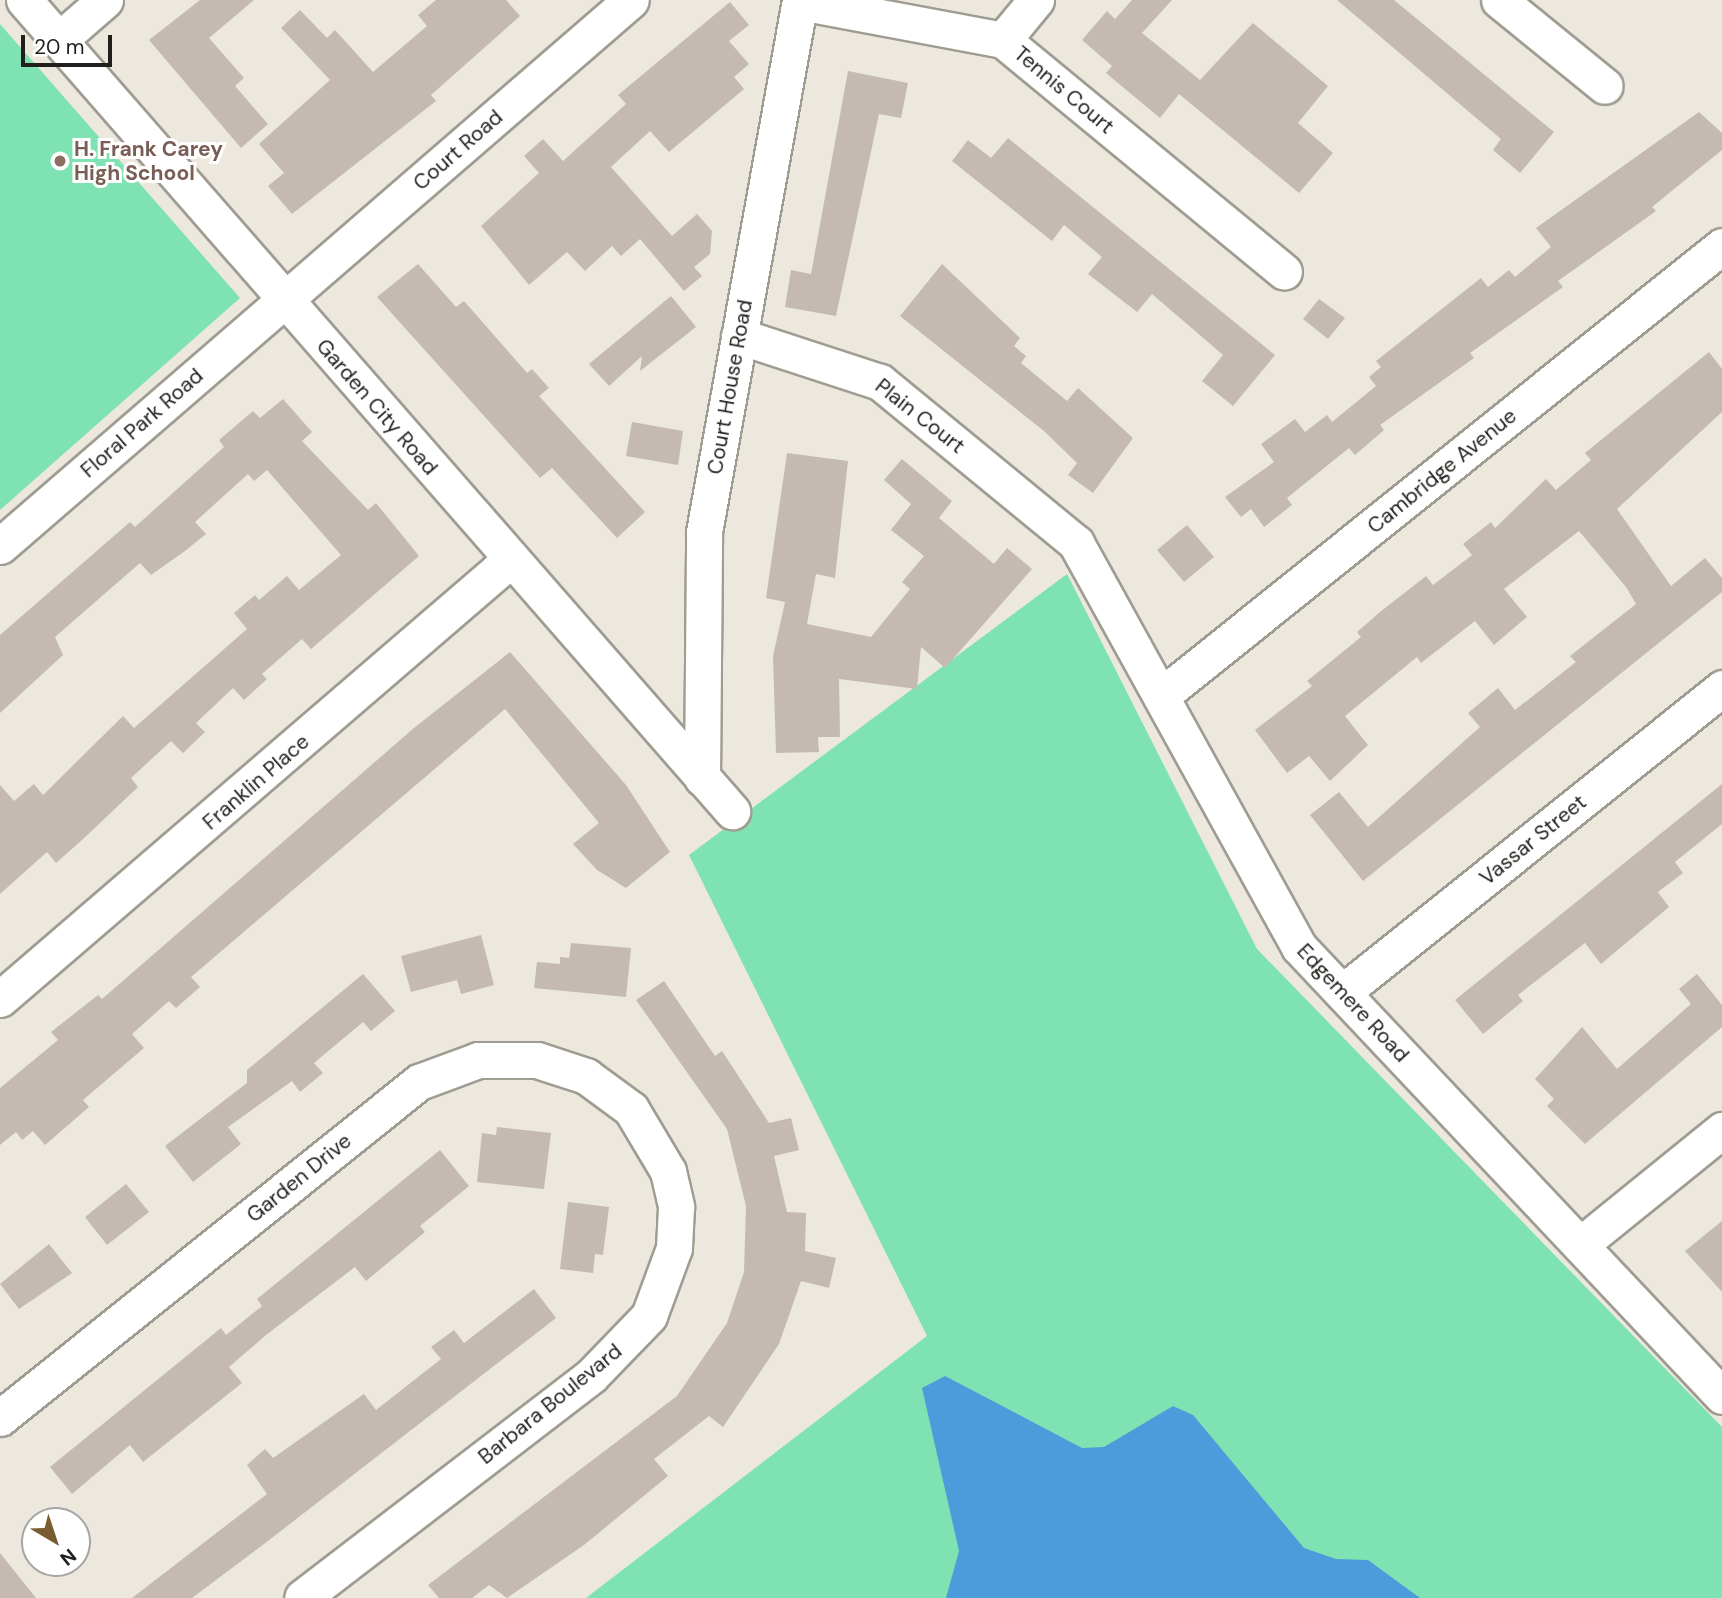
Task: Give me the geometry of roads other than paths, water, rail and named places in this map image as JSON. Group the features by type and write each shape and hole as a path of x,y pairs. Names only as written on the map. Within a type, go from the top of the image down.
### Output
{"street":[{"name":"Garden City Road","path":"24,0 510,560 732,811"},
{"path":"59,40 106,0"},
{"name":"Court Road","path":"285,301 631,0"},
{"path":"1003,40 1036,0"},
{"path":"1499,0 1605,86"},
{"name":"Tennis Court","path":"800,1 1003,40 1284,272"},
{"name":"Court House Road","path":"702,778 705,532 800,1"},
{"name":"Cambridge Avenue","path":"1161,696 1722,246"},
{"name":"Floral Park Road","path":"0,546 285,301"},
{"name":"Plain Court","path":"739,336 880,382 1076,543"},
{"name":"Edgemere Road","path":"1076,543 1287,928 1343,992 1722,1396"},
{"name":"Franklin Place","path":"0,999 510,560"},
{"name":"Vassar Street","path":"1343,992 1722,688"},
{"name":"Garden Drive","path":"0,1418 419,1082 446,1068 478,1060 537,1060 586,1076 631,1108"},
{"name":"Barbara Boulevard","path":"302,1598 591,1376 649,1316 674,1248 676,1207 668,1171 631,1108"},
{"path":"1580,1245 1722,1130"}],"water":[{"path":"945,1376 1082,1448 1104,1447 1173,1406 1193,1415 1304,1548 1336,1559 1368,1560 1420,1598 946,1598 959,1551 922,1388"}],"place":[{"name":"H. Frank Carey High School","path":"60,161"}]}
